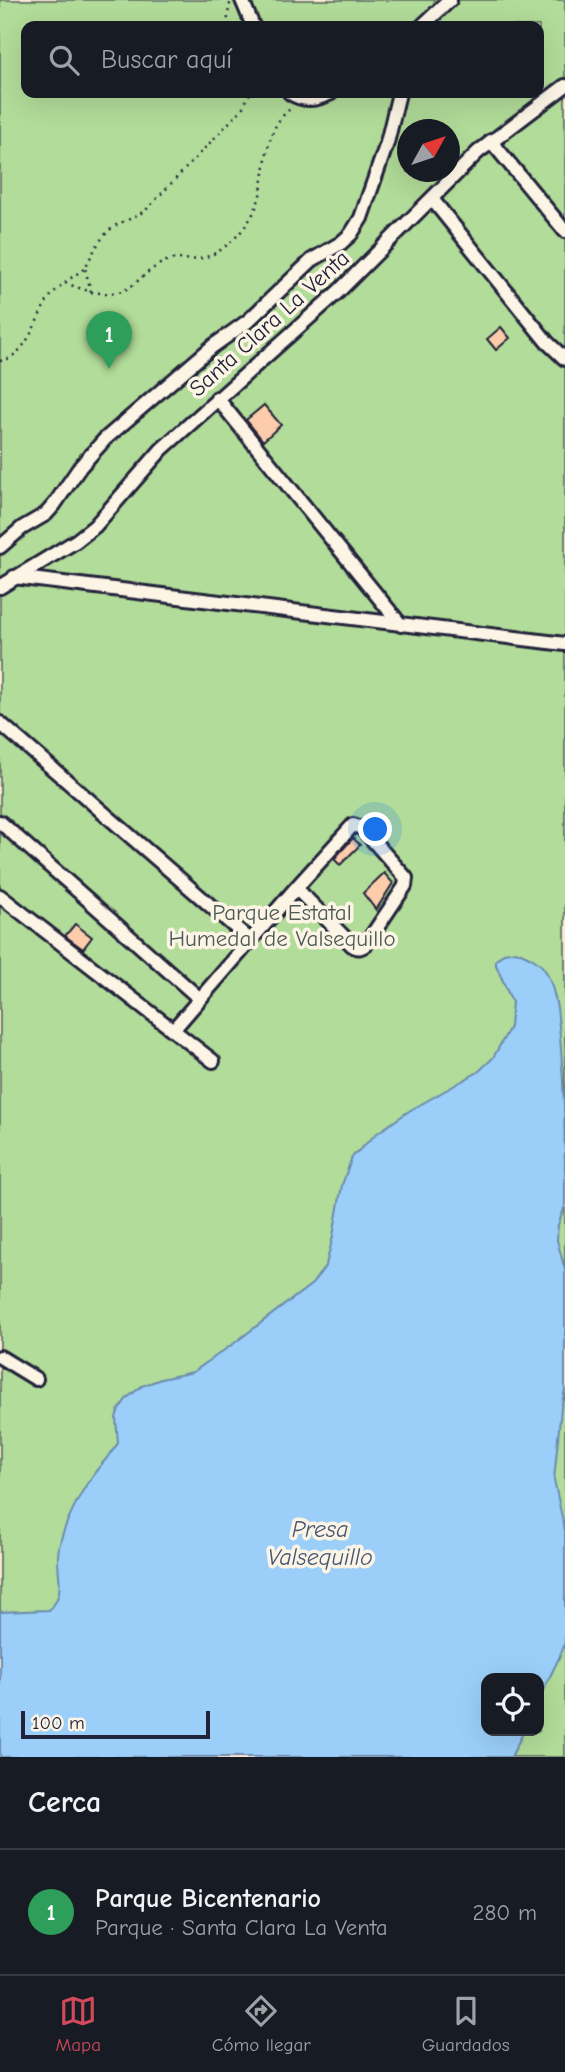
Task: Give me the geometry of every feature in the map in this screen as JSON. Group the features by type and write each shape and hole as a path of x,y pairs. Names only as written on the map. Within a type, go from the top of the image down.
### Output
{"street":[{"path":"242,0 251,21"},
{"path":"427,21 450,0"},
{"name":"Santa Clara La Venta","path":"0,587 76,541 95,526 162,449 339,291 463,167 491,141 565,86"},
{"path":"304,99 321,98"},
{"path":"0,547 22,528 46,514 80,467 105,439 213,346 248,321 305,265 351,234 361,218 387,143 398,98"},
{"path":"491,141 565,231"},
{"path":"432,199 547,342 565,359"},
{"path":"217,398 401,625"},
{"path":"14,577 565,644"},
{"path":"0,723 250,940"},
{"path":"0,822 200,999"},
{"path":"173,1030 250,940 296,888 353,825 362,828 406,878 405,886 362,948 352,945 296,888"},
{"path":"0,896 213,1061"},
{"path":"0,1357 36,1379"}],"path":[{"path":"228,21 229,6 233,0"},
{"path":"0,361 6,360 20,349 51,295 85,268 100,240 120,224 146,210 242,109 248,98"},
{"path":"65,283 91,292 122,292 166,261 176,258 200,259 229,244 257,205 274,125 283,114 304,99"},
{"path":"85,268 91,292"}],"green space":[{"name":"Parque Estatal Humedal de Valsequillo","path":"0,0 565,0 565,1757 0,1757"}],"water":[{"name":"Presa Valsequillo","path":"516,951 537,962 548,976 553,990 562,1057 565,1132 565,1206 558,1225 557,1240 565,1270 565,1390 554,1480 565,1531 565,1642 544,1689 544,1673 481,1673 481,1736 522,1736 511,1757 0,1757 0,1612 49,1610 55,1602 60,1587 58,1552 62,1535 86,1485 118,1443 118,1411 127,1398 142,1386 193,1372 312,1284 326,1265 342,1185 352,1157 376,1134 409,1111 478,1072 493,1058 510,1027 512,1002 496,965 496,960 504,953"}],"building":[{"path":"501,327 510,338 496,350 487,339"},
{"path":"264,405 281,425 263,441 246,420"},
{"path":"353,838 360,845 340,865 334,859"},
{"path":"384,873 393,883 376,910 363,893"},
{"path":"75,924 92,937 83,949 65,936"}],"place":[{"name":"Parque Bicentenario","path":"109,369"}]}
